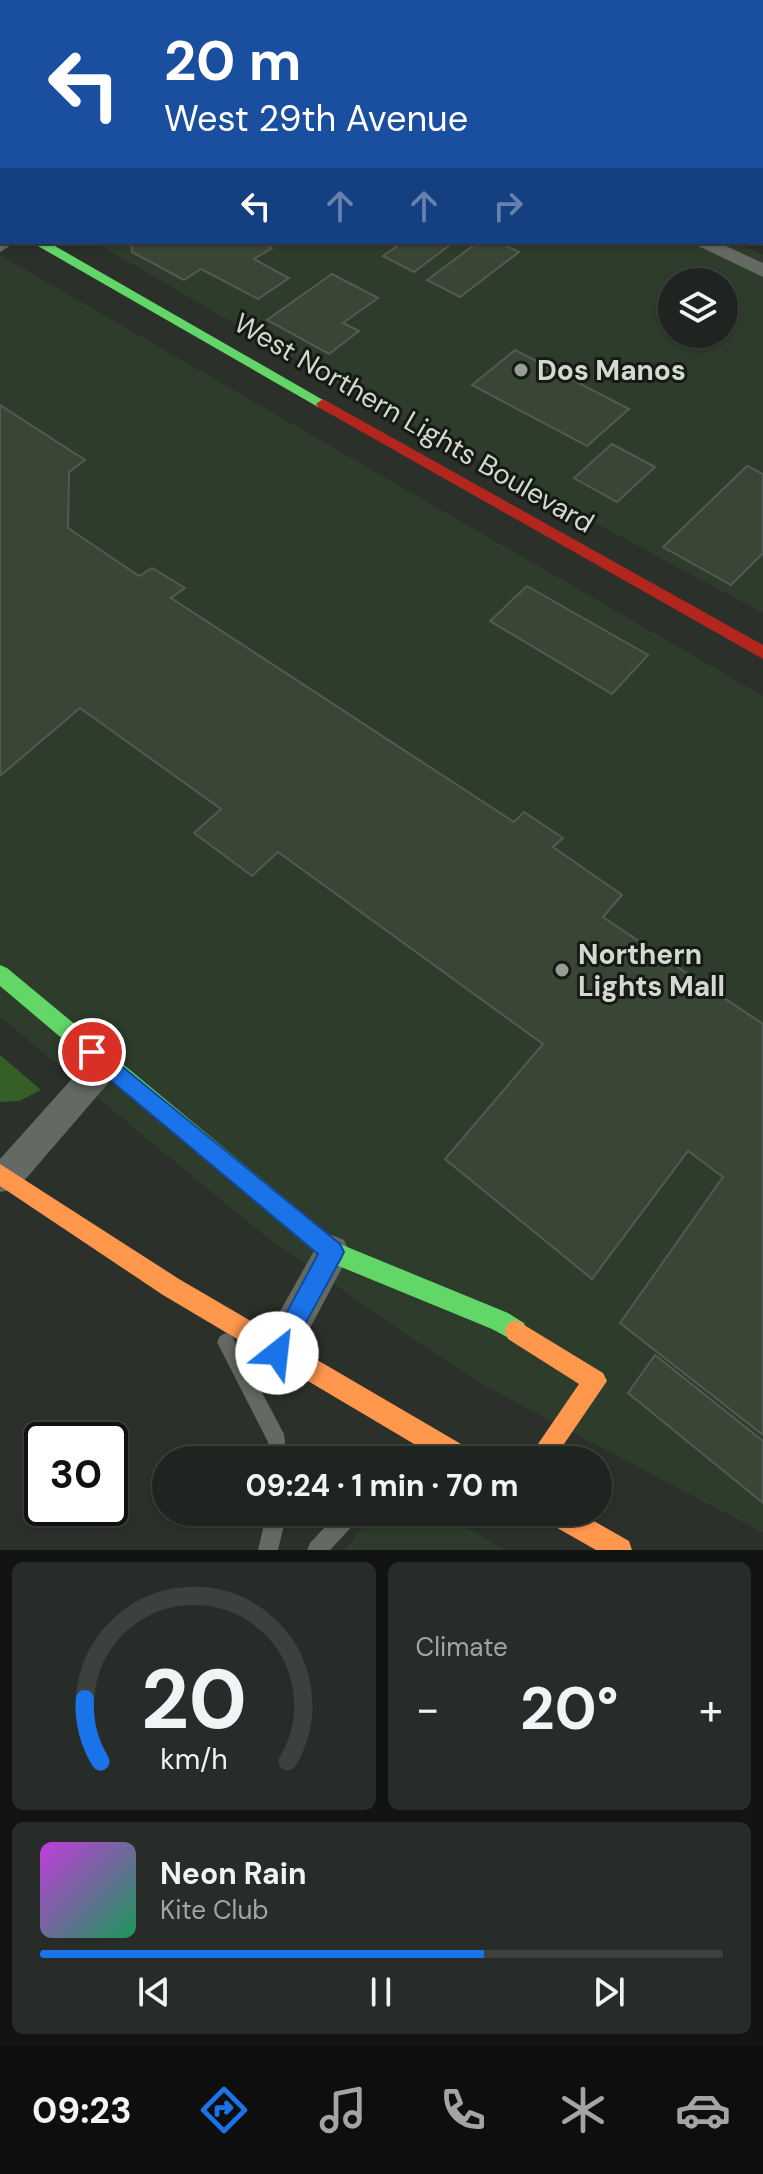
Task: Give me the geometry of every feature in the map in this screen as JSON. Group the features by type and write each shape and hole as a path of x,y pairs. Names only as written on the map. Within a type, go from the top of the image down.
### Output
{"main road":[{"name":"West Northern Lights Boulevard","path":"42,244 763,653"},
{"path":"0,974 332,1252 500,1321 595,1381 549,1446"},
{"path":"3,1176 208,1310 426,1446"},
{"path":"578,1526 620,1550"}],"street":[{"path":"704,244 763,271"},
{"path":"3,1176 106,1063"},
{"path":"277,1353 332,1252"}],"lane":[{"path":"208,1310 277,1446"},
{"path":"268,1550 274,1526"},
{"path":"317,1550 339,1526"}],"shaded area":[{"path":"97,244 738,244 763,255 763,613 366,400"},
{"path":"0,255 763,696 763,1533 612,1453 612,1446 598,1446 485,1386 420,1344 261,1233 0,1017"},
{"path":"363,1526 463,1526 505,1550 345,1550"}],"green space":[{"path":"0,1055 41,1090 19,1101 0,1102"}],"building":[{"path":"131,244 265,244 272,248 254,259 289,278 258,299 201,269 184,280 132,252"},
{"path":"400,244 451,244 414,272 383,256"},
{"path":"475,244 502,244 519,252 460,297 427,280"},
{"path":"332,274 378,298 343,323 359,331 329,354 267,320"},
{"path":"515,350 629,409 587,446 472,385"},
{"name":"Northern Lights Mall","path":"0,405 85,460 69,472 68,528 139,576 152,568 185,588 171,598 514,822 524,812 563,838 553,847 622,895 603,917 763,1024 763,1435 620,1323 723,1177 688,1151 592,1279 445,1159 543,1044 278,852 252,876 194,833 221,809 80,708 0,776"},
{"path":"612,444 655,467 617,502 574,478"},
{"path":"747,466 763,474 763,553 731,585 663,547"},
{"path":"747,466 763,474 763,553 731,585 663,547"},
{"path":"527,586 648,655 612,694 490,621"},
{"path":"655,1355 763,1441 763,1503 628,1393"}],"traffic: fast":[{"path":"42,244 323,404"},
{"path":"0,974 332,1252 500,1321 516,1331"}],"traffic: slow":[{"path":"0,1174 171,1287 440,1446"},
{"path":"516,1331 595,1381 549,1446"},
{"path":"578,1526 620,1550"}],"traffic: jam":[{"path":"323,404 763,653"}],"place":[{"name":"Dos Manos","path":"521,370"},
{"name":"Northern Lights Mall","path":"562,970"}],"route":[{"path":"92,1052 332,1252 277,1353"}]}
